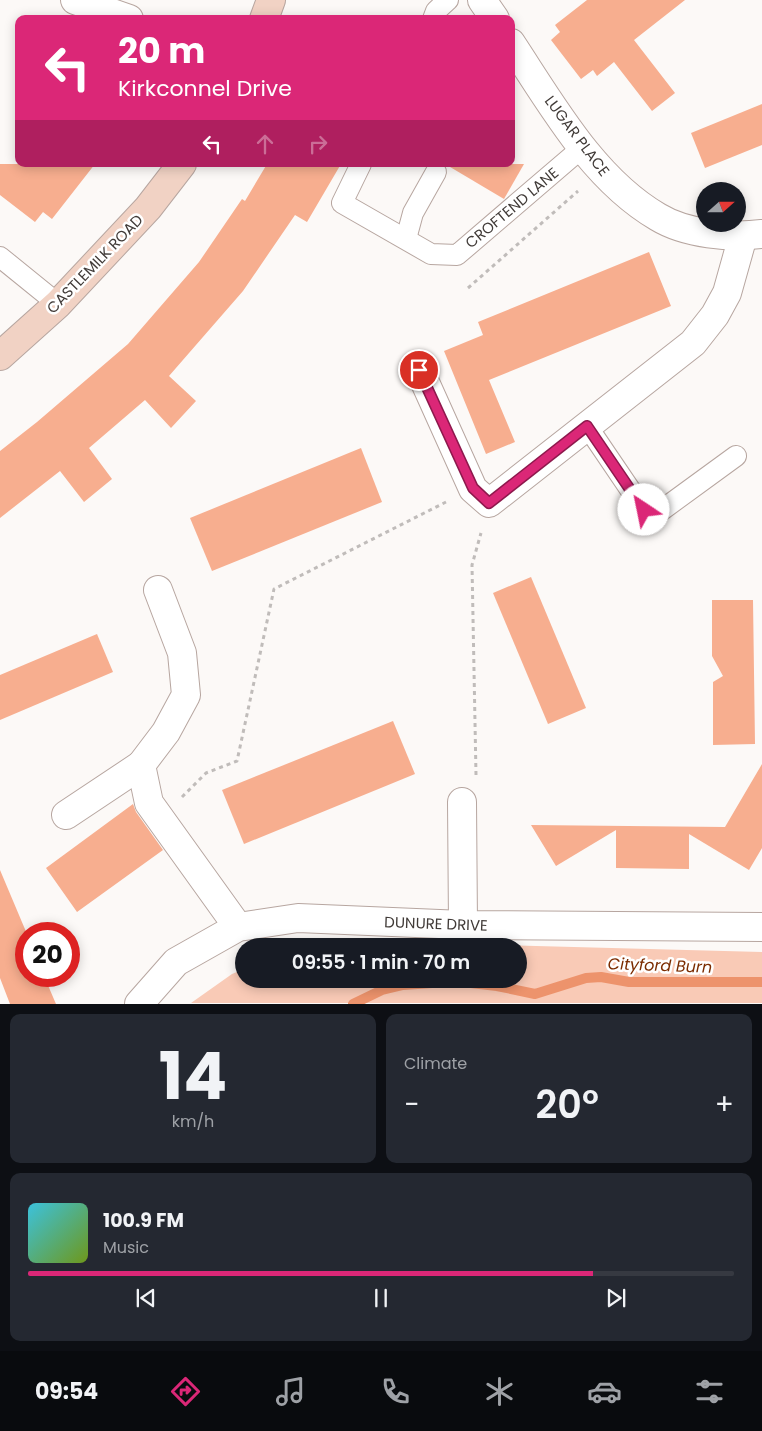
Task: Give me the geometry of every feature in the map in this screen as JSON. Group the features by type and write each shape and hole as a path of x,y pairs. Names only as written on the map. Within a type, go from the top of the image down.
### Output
{"street":[{"path":"75,0 118,15"},
{"path":"266,15 272,0"},
{"name":"LUGAR PLACE","path":"515,49 556,111 601,171 630,198 660,218 691,230 752,235"},
{"name":"CASTLEMILK ROAD","path":"0,356 58,304 148,208 180,167"},
{"path":"419,370 481,496 587,426 693,343 716,315 752,235"},
{"path":"66,816 141,765 166,732 186,695 182,653 158,590"},
{"path":"141,765 149,803 238,927"},
{"path":"462,802 463,926"},
{"name":"DUNURE DRIVE","path":"139,1004 176,962 238,927 298,918 463,926 762,927"}],"lane":[{"path":"434,15 436,11 448,0"},
{"name":"CROFTEND LANE","path":"360,167 342,203 431,254 457,255 583,147"},
{"path":"406,240 413,213 436,172"},
{"path":"0,257 58,304"},
{"path":"587,426 644,510 662,510 736,456"}],"path":[{"path":"468,288 601,171"},
{"path":"462,802 477,774 472,566 481,496"},
{"path":"160,818 206,773 237,761 274,589 481,496"}],"shaded area":[{"path":"527,946 762,952 762,1003 191,1003 235,973 235,988 527,988"}],"building":[{"path":"587,0 685,0 634,40 675,93 652,111 614,62 597,76 593,70 581,79 551,40 560,32 555,25"},
{"path":"762,104 762,145 705,168 691,133"},
{"path":"0,164 15,164 15,167 93,167 52,219 43,212 35,222 0,195"},
{"path":"515,164 524,164 504,199 450,167 515,167"},
{"path":"265,167 339,167 307,222 295,215 243,291 169,376 196,401 171,428 145,400 89,448 112,479 84,502 60,471 0,518 0,451 128,344 199,262 242,199 245,201"},
{"path":"649,252 671,306 489,380 515,442 486,454 444,351 483,335 478,322"},
{"path":"361,448 382,502 212,571 190,518"},
{"path":"531,577 586,708 548,724 493,593"},
{"path":"712,600 753,600 755,744 713,745 713,682 723,676 712,656"},
{"path":"97,634 113,672 0,720 0,675"},
{"path":"393,721 415,774 244,844 222,790"},
{"path":"762,764 762,848 749,870 689,834 689,869 616,868 616,830 556,866 531,825 725,827"},
{"path":"133,804 136,812 163,850 77,912 46,868"},
{"path":"0,870 22,922 15,922 15,987 49,987 56,1004 10,1004 0,978"}],"waterway":[{"name":"Cityford Burn","path":"353,1004 382,990 403,985 432,983 462,982 497,986 535,994 586,978 601,977 629,982 762,982"}],"route":[{"path":"419,370 473,488 489,503 587,426 644,510"}]}
